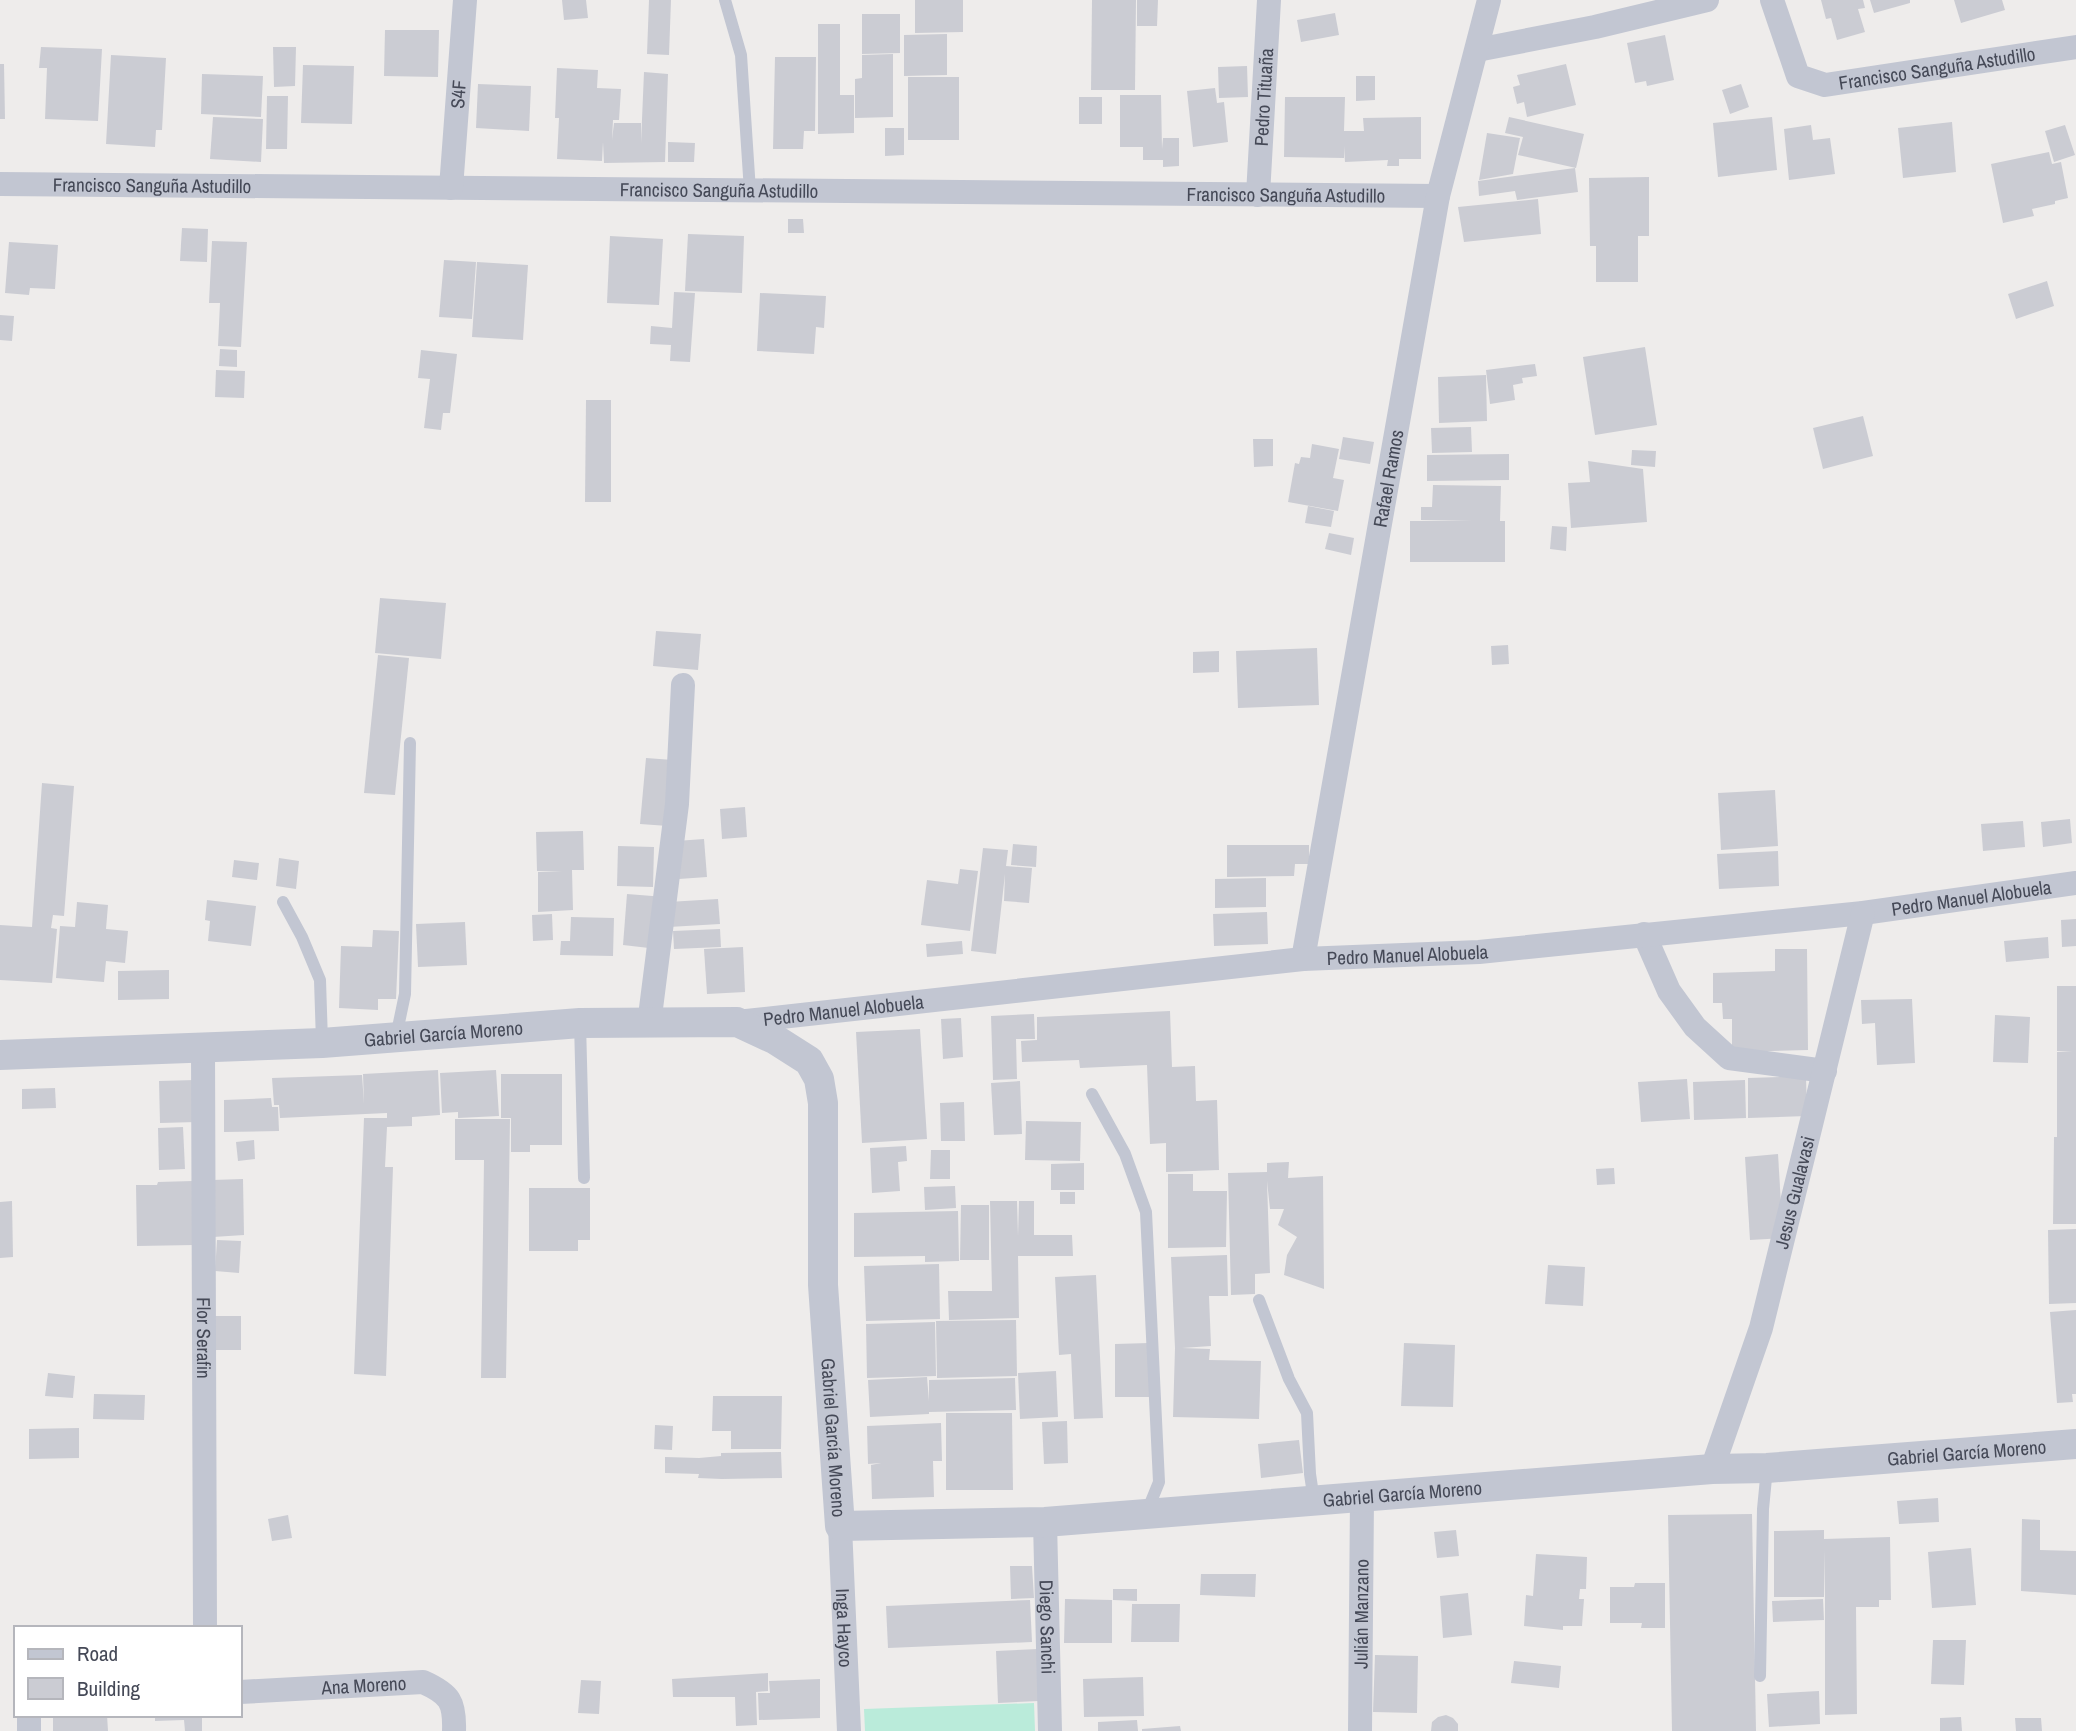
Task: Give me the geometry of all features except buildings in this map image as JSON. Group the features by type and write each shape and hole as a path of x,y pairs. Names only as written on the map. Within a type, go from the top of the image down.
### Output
{"street":[{"name":"S4F","path":"451,188 465,0"},
{"name":"Pedro Tituaña","path":"1258,195 1269,0"},
{"name":"Rafael Ramos","path":"1303,959 1438,196 1489,0"},
{"path":"1477,50 1595,27 1707,0"},
{"name":"Francisco Sanguña Astudillo","path":"1772,0 1798,76 1825,85 2076,47"},
{"name":"Francisco Sanguña Astudillo","path":"0,184 1438,196"},
{"path":"649,1024 677,804 683,685"},
{"name":"Pedro Manuel Alobuela","path":"737,1022 1303,959 1479,952 1863,913 2076,883"},
{"name":"Jesus Gualavasi","path":"1712,1469 1761,1328 1863,913"},
{"path":"1644,934 1670,991 1695,1027 1729,1058 1825,1071"},
{"name":"Gabriel García Moreno","path":"0,1055 322,1043 580,1023 737,1022 776,1040 809,1061 819,1079 823,1103 823,1285 839,1525 1045,1522 1712,1469 1767,1468 2076,1444"},
{"name":"Flor Serafin","path":"203,1049 205,1626"},
{"name":"Julián Manzano","path":"1360,1731 1362,1498"},
{"name":"Diego Sanchi","path":"1045,1522 1050,1731"},
{"name":"Inga Hayco","path":"839,1525 849,1731"},
{"name":"Ana Moreno","path":"242,1692 423,1682 440,1690 455,1709 454,1731"}],"lane":[{"path":"725,0 741,55 750,191"},
{"path":"396,1038 405,994 410,743"},
{"path":"283,902 320,980 322,1043"},
{"path":"580,1023 584,1178"},
{"path":"1092,1094 1125,1154 1146,1212 1159,1482 1146,1514"},
{"path":"1259,1300 1289,1379 1307,1413 1314,1501"},
{"path":"1760,1676 1763,1509 1767,1468"}],"green space":[{"path":"1034,1703 1035,1731 865,1731 864,1709"}]}
